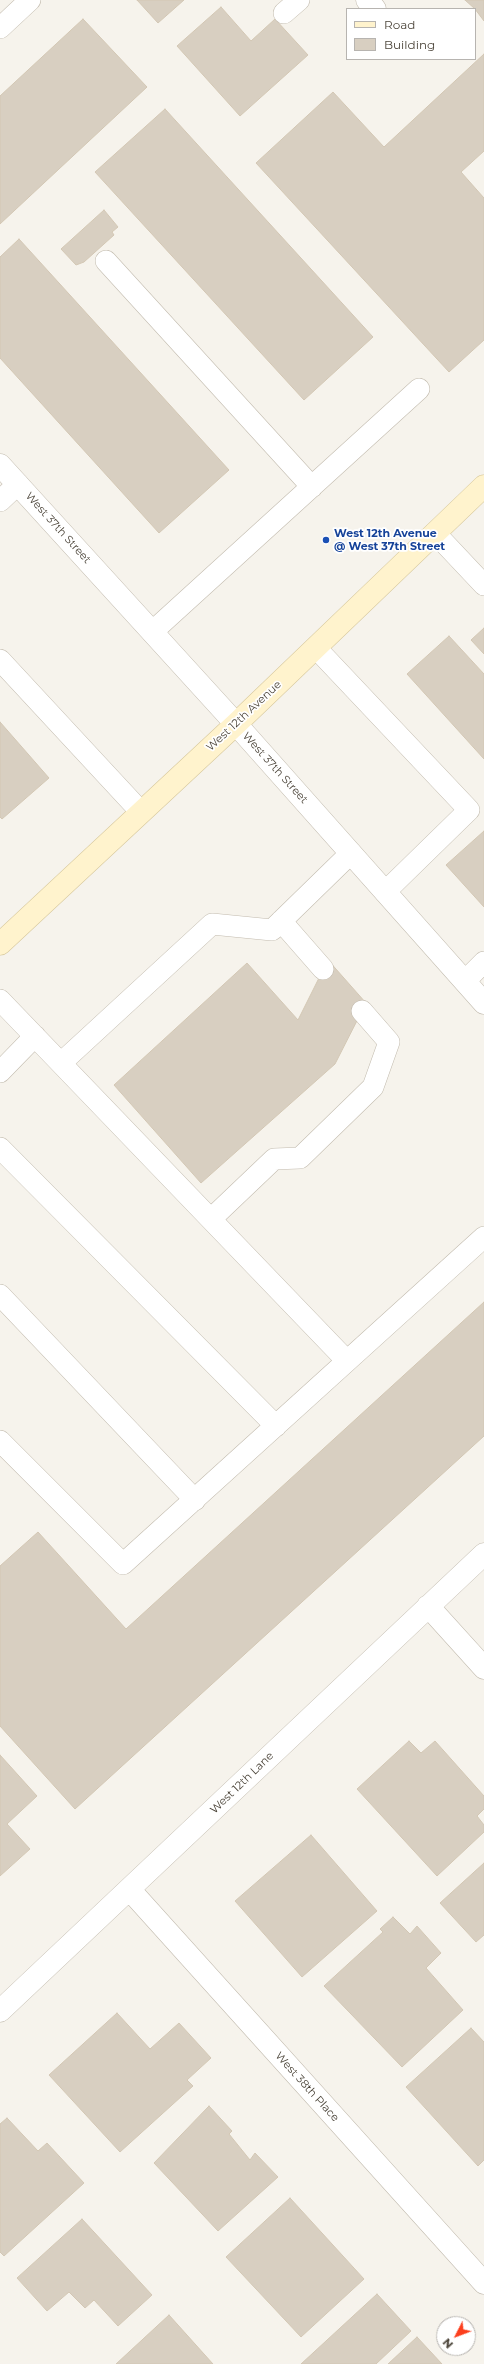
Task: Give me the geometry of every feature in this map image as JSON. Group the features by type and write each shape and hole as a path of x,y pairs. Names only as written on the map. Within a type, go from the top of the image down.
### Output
{"main road":[{"name":"West 12th Avenue","path":"0,944 236,724 484,486"}],"street":[{"path":"367,0 374,8"},
{"name":"West 37th Street","path":"0,464 236,724 484,1003"},
{"name":"West 12th Lane","path":"0,2011 130,1890 484,1554"},
{"path":"428,1606 484,1668"},
{"name":"West 38th Place","path":"130,1890 484,2283"}],"lane":[{"path":"0,28 30,0"},
{"path":"106,261 312,487"},
{"path":"152,632 419,389"},
{"path":"0,501 18,484"},
{"path":"435,533 484,585"},
{"path":"316,648 469,810 385,892"},
{"path":"0,660 141,812"},
{"path":"61,1063 212,924 272,930 351,853"},
{"path":"281,921 323,969"},
{"path":"465,981 484,962"},
{"path":"0,1000 347,1361"},
{"path":"211,1219 274,1159 300,1158 373,1087 389,1042 362,1011"},
{"path":"0,1072 35,1036"},
{"path":"0,1148 276,1426"},
{"path":"0,1440 123,1564 484,1237"},
{"path":"0,1295 195,1500"}],"building":[{"path":"137,0 184,0 158,23"},
{"path":"465,0 484,0 484,21 476,10 476,8 474,8"},
{"path":"221,7 251,41 275,19 308,55 240,116 177,46"},
{"path":"83,19 147,87 0,224 0,96"},
{"path":"484,54 484,151 461,172 484,198 484,340 449,372 256,163 333,92 384,147"},
{"path":"165,109 373,337 304,400 95,172"},
{"path":"104,210 118,227 112,232 114,235 84,262 76,265 61,249"},
{"path":"19,239 229,470 159,533 0,358 0,257"},
{"path":"484,628 484,654 471,640"},
{"path":"449,636 484,674 484,759 407,674"},
{"path":"0,722 49,778 2,819 0,817"},
{"path":"484,831 484,907 446,865"},
{"path":"328,960 366,1003 335,1064 201,1183 114,1085 247,963 298,1020"},
{"path":"484,1302 484,1436 75,1809 0,1726 0,1566 38,1532 126,1629"},
{"path":"409,1741 421,1753 435,1741 484,1796 484,1809 477,1816 484,1825 484,1832 437,1876 357,1789"},
{"path":"0,1755 37,1796 7,1824 30,1849 0,1876"},
{"path":"311,1835 377,1911 302,1977 235,1901"},
{"path":"484,1863 484,1935 476,1942 440,1903"},
{"path":"393,1917 410,1934 417,1926 441,1953 426,1968 463,2010 402,2067 324,1986 383,1932 380,1929"},
{"path":"117,2013 150,2049 179,2023 211,2058 187,2080 193,2086 120,2152 49,2075"},
{"path":"471,2028 484,2042 484,2160 478,2166 406,2087"},
{"path":"209,2106 232,2131 229,2134 250,2160 255,2153 278,2177 218,2231 154,2163"},
{"path":"7,2118 38,2151 47,2143 84,2183 4,2256 0,2252 0,2124"},
{"path":"290,2198 364,2279 301,2337 226,2257"},
{"path":"82,2219 152,2295 118,2326 94,2300 85,2308 69,2292 47,2311 17,2278"},
{"path":"377,2294 411,2331 376,2364 301,2364"},
{"path":"169,2315 213,2364 116,2364"},
{"path":"417,2337 442,2364 388,2364"}],"place":[{"name":"West 12th Avenue @ West 37th Street","path":"326,540"}]}
